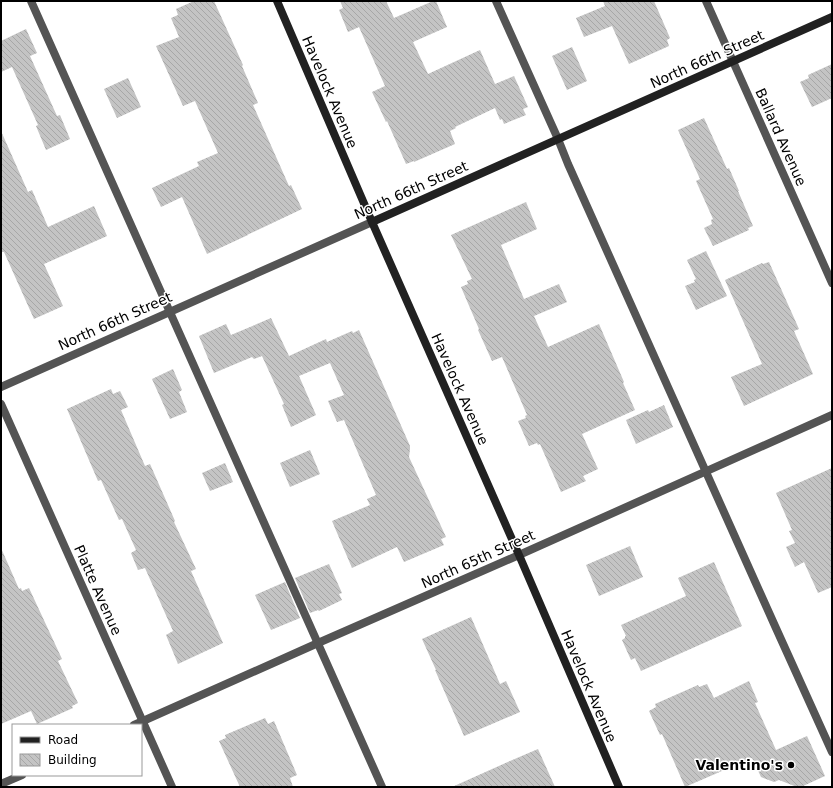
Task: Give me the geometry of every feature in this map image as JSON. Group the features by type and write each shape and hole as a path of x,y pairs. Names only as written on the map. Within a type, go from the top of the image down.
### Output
{"main road":[{"name":"Havelock Avenue","path":"277,1 619,787"},
{"name":"North 66th Street","path":"372,222 832,17"}],"street":[{"path":"31,1 382,787"},
{"path":"496,1 832,752"},
{"name":"Ballard Avenue","path":"706,1 832,283"},
{"name":"North 66th Street","path":"1,387 372,222"},
{"name":"Platte Avenue","path":"1,404 172,787"},
{"name":"North 65th Street","path":"136,724 832,415"},
{"path":"1,784 20,776"}],"building":[{"path":"194,1 214,1 243,65 242,66 258,103 253,105 289,186 291,185 302,209 207,254 182,197 161,207 152,188 199,166 197,162 218,153 195,101 183,106 156,46 179,37 171,18 178,15 176,9"},
{"path":"340,1 386,1 394,18 436,1 447,27 413,42 428,74 480,50 495,84 514,76 528,107 523,109 526,115 504,124 502,119 500,120 495,108 455,127 456,128 450,131 455,144 406,164 372,92 385,86 359,27 348,32 339,10 343,8"},
{"path":"603,1 654,1 670,38 667,40 669,46 629,64 612,26 584,37 576,18 605,6"},
{"path":"26,29 37,53 30,56 57,116 60,115 70,139 46,150 36,126 38,125 12,67 1,72 1,41"},
{"path":"572,47 587,81 567,90 552,56"},
{"path":"832,64 832,98 812,107 800,82 809,78 808,75"},
{"path":"128,78 141,107 117,118 104,89"},
{"path":"704,118 727,169 729,168 753,226 748,228 749,230 713,246 704,228 712,224 711,220 713,219 696,181 700,179 678,130"},
{"path":"1,131 28,192 32,190 48,227 94,206 107,236 44,264 63,306 34,319 4,252 1,252"},
{"path":"526,202 537,229 501,245 524,299 559,284 567,302 534,316 548,347 599,324 635,410 582,434 598,469 583,476 586,481 561,492 540,444 538,445 537,443 529,446 518,421 526,418 525,416 527,415 502,357 492,361 478,330 479,329 461,287 468,284 467,281 472,279 451,235"},
{"path":"706,251 727,296 696,310 685,286 695,282 694,280 696,279 687,260"},
{"path":"769,262 799,329 794,331 813,374 744,406 731,377 762,364 725,280 762,263"},
{"path":"271,318 289,356 326,339 327,342 352,331 353,333 359,330 410,446 409,457 446,537 441,539 444,545 404,562 397,547 352,568 332,521 370,505 367,499 376,495 344,420 337,422 328,401 344,395 330,363 299,376 316,415 291,427 282,405 284,404 262,356 254,359 252,357 214,373 199,336 226,324 231,335"},
{"path":"173,369 182,390 179,392 187,412 170,419 152,379"},
{"path":"111,389 113,394 120,391 128,407 121,410 145,466 150,464 175,521 174,522 196,569 191,571 223,643 178,664 166,635 173,631 145,568 138,570 131,553 136,550 122,519 119,520 101,480 98,481 67,409"},
{"path":"664,405 673,427 636,444 626,420 648,410 649,412"},
{"path":"310,450 320,474 290,487 280,463"},
{"path":"225,463 233,482 210,491 202,473"},
{"path":"832,468 832,587 818,593 804,562 795,567 786,547 795,543 789,531 792,530 776,493"},
{"path":"630,546 643,577 599,596 586,565"},
{"path":"1,548 19,589 21,588 22,591 29,588 62,659 58,661 78,703 72,706 73,708 37,724 31,711 1,724"},
{"path":"714,562 742,626 641,671 635,658 631,660 622,640 626,636 621,625 686,596 678,578"},
{"path":"329,564 342,593 339,594 342,600 319,611 310,613 295,578"},
{"path":"285,582 300,618 271,630 255,595"},
{"path":"471,617 500,684 506,681 520,712 464,736 422,639"},
{"path":"749,681 758,702 755,703 776,750 807,736 825,776 801,787 797,787 779,780 774,782 761,777 752,758 685,787 662,734 660,735 649,711 656,707 655,704 698,685 699,687 707,684 714,698"},
{"path":"265,718 268,724 274,721 297,775 290,778 293,787 240,787 219,741 226,738 225,735"},
{"path":"538,749 555,787 452,787 510,761"}],"place":[{"name":"Valentino's","path":"791,765"}]}
